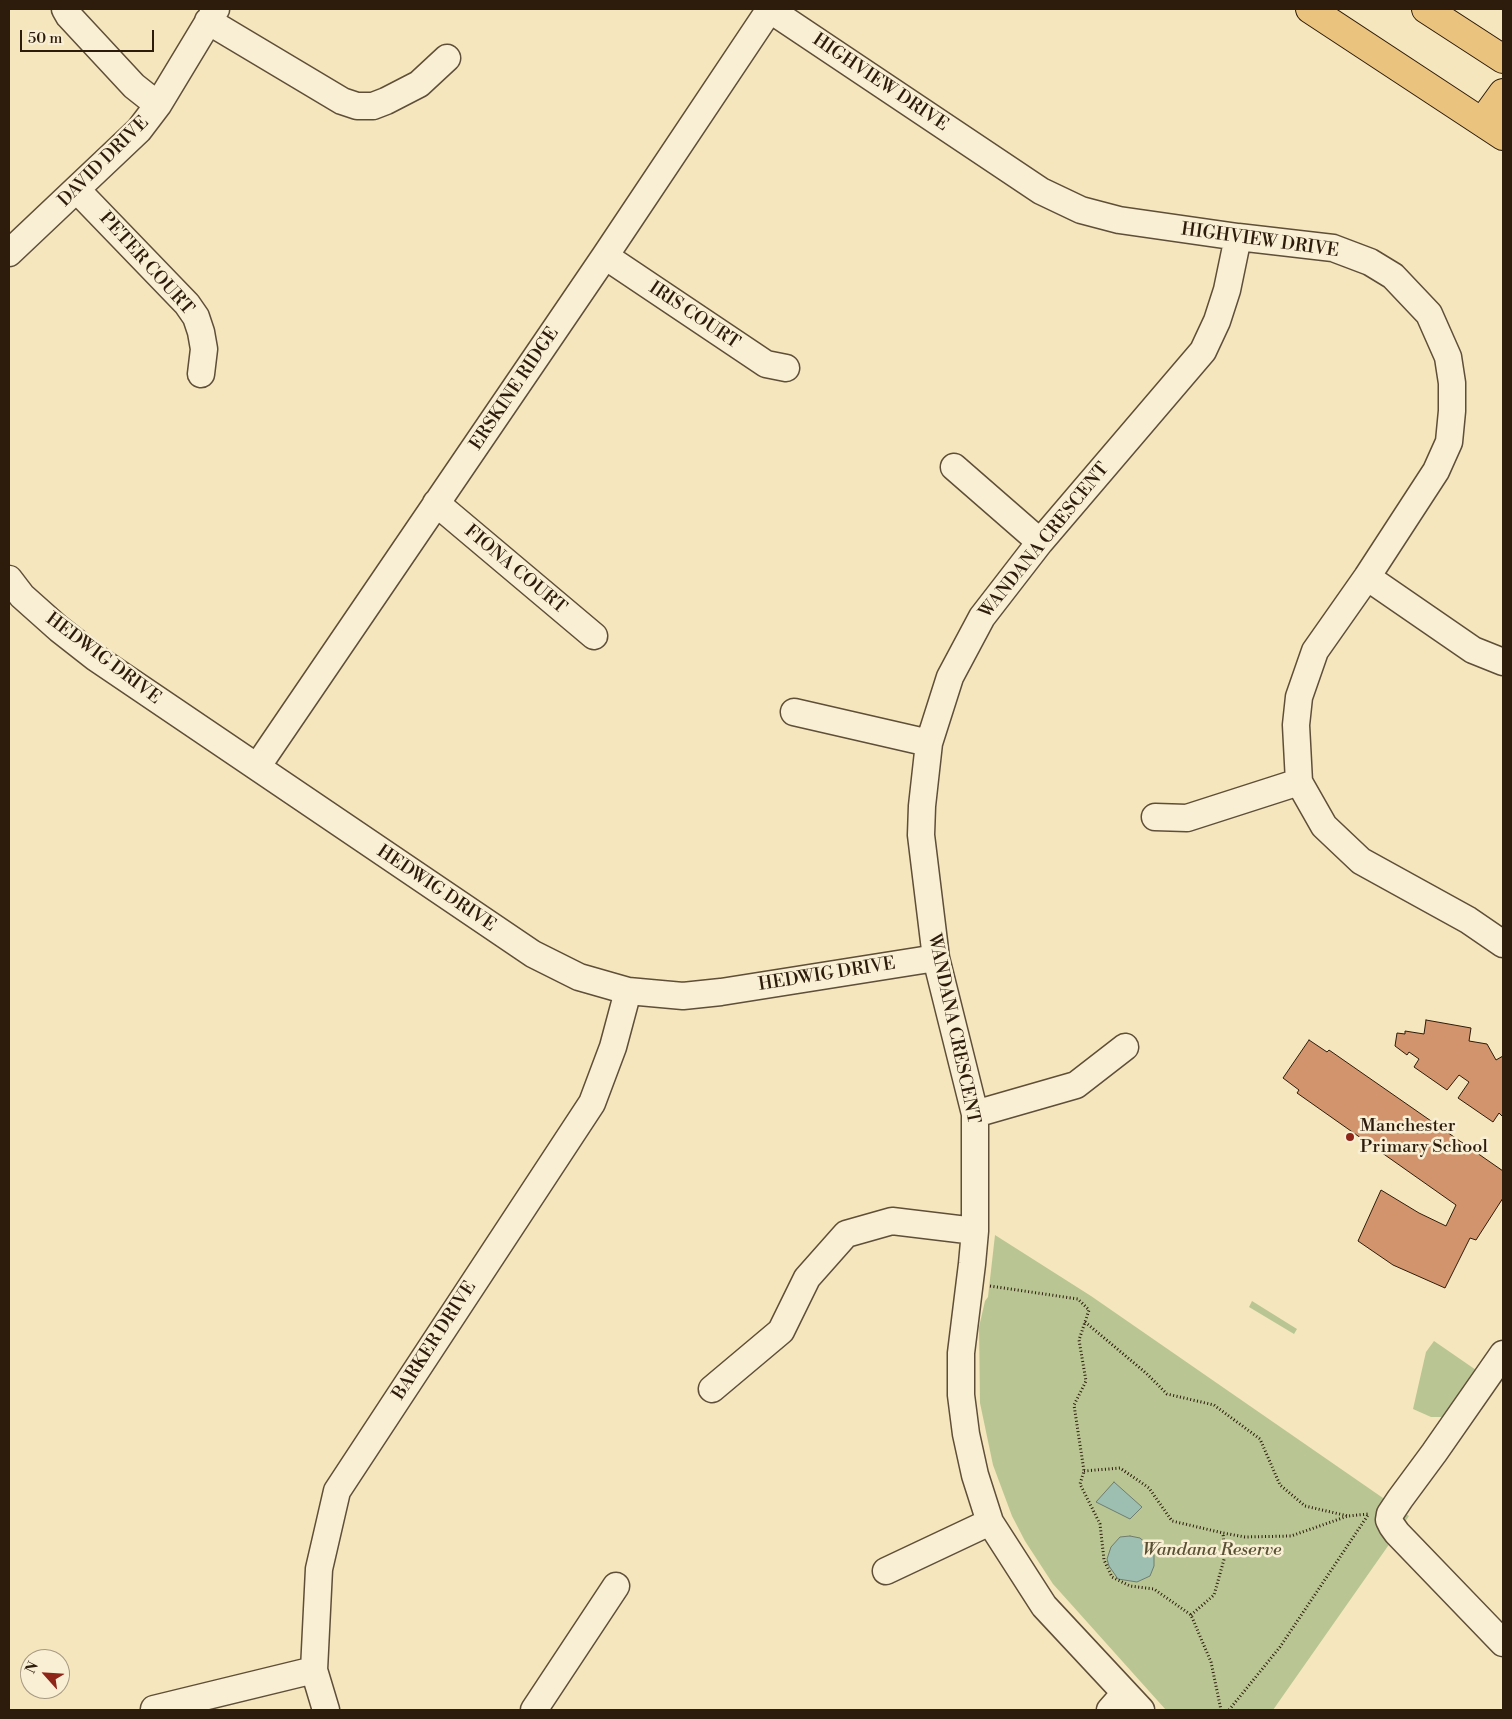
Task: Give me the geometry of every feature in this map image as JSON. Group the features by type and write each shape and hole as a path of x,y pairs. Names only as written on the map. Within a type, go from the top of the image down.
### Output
{"main road":[{"path":"1310,9 1492,129 1503,93"},
{"path":"1426,9 1503,59"}],"street":[{"path":"65,9 69,16 134,86 158,105"},
{"name":"HIGHVIEW DRIVE","path":"770,9 1041,191 1081,210 1119,220 1333,248 1370,262 1393,276 1429,314 1448,357 1452,383 1449,442 1436,471 1367,577 1315,650 1299,697 1296,725 1299,782 1324,826 1361,861 1468,920 1503,944"},
{"name":"ERSKINE RIDGE","path":"257,767 605,256 770,9"},
{"path":"212,15 342,101 356,106 373,106 419,84 447,58"},
{"name":"DAVID DRIVE","path":"9,253 139,130 158,105 212,15"},
{"name":"PETER COURT","path":"77,190 187,304 196,317 204,349 201,374"},
{"name":"WANDANA CRESCENT","path":"1125,1704 1044,1606 990,1522 975,1475 966,1434 961,1395 961,1353 975,1231 975,1114 936,958 921,835 922,806 929,744 950,677 982,617 1040,542 1203,350 1217,321 1227,290 1238,237"},
{"name":"IRIS COURT","path":"605,256 766,364 786,368"},
{"path":"954,467 1040,542"},
{"name":"FIONA COURT","path":"436,503 594,636"},
{"path":"1367,577 1473,650 1503,662"},
{"name":"HEDWIG DRIVE","path":"9,579 22,596 59,629 96,658 533,954 579,977 628,991 683,996 721,992 936,958"},
{"path":"794,712 929,744"},
{"path":"1155,817 1187,818 1299,782"},
{"name":"BARKER DRIVE","path":"326,1710 314,1670 319,1569 337,1491 592,1103 613,1047 628,991"},
{"path":"975,1114 1076,1086 1125,1047"},
{"path":"712,1389 781,1331 807,1278 846,1234 892,1221 975,1231"},
{"path":"1503,1354 1394,1507 1389,1520 1397,1533 1503,1644"},
{"path":"886,1571 990,1522"},
{"path":"534,1710 616,1586"},
{"path":"154,1709 314,1670"}],"path":[{"path":"969,1283 1078,1299 1089,1310 1079,1340 1086,1380 1074,1406 1084,1471 1080,1484 1100,1524 1104,1560 1112,1577 1130,1586 1154,1590 1192,1615 1211,1662 1221,1710"},
{"path":"1085,1322 1146,1373 1167,1394 1214,1405 1260,1439 1280,1485 1305,1506 1348,1516"},
{"path":"1084,1471 1120,1468 1149,1488 1172,1521 1245,1537 1291,1536 1348,1516 1368,1514"},
{"path":"1229,1710 1280,1647 1373,1506"},
{"path":"1192,1615 1214,1595 1225,1556 1223,1533"}],"green space":[{"name":"Wandana Reserve","path":"995,1235 1091,1296 1409,1516 1273,1710 1166,1710 1053,1584 1025,1541 1012,1516 993,1465 980,1403 979,1327 985,1301 988,1297"},
{"path":"1252,1301 1297,1329 1294,1334 1249,1307"},
{"path":"1434,1341 1476,1370 1444,1417 1431,1417 1413,1409 1426,1352"}],"shaded area":[{"path":"1114,1482 1142,1507 1130,1519 1096,1502"},
{"path":"1120,1537 1140,1538 1148,1545 1154,1555 1154,1566 1150,1576 1137,1582 1118,1579 1109,1566 1107,1559 1111,1547"}],"building":[{"path":"1426,1020 1471,1028 1469,1041 1487,1044 1496,1060 1503,1056 1503,1117 1499,1113 1493,1122 1458,1098 1469,1082 1459,1075 1447,1090 1414,1067 1419,1059 1409,1052 1407,1055 1395,1046 1397,1033 1405,1034 1405,1031 1424,1034"},
{"path":"1309,1040 1327,1052 1329,1050 1503,1171 1503,1198 1476,1240 1470,1238 1445,1288 1393,1265 1358,1241 1381,1190 1419,1213 1446,1226 1456,1205 1297,1093 1299,1090 1283,1078"}],"place":[{"name":"Manchester Primary School","path":"1350,1137"}]}
